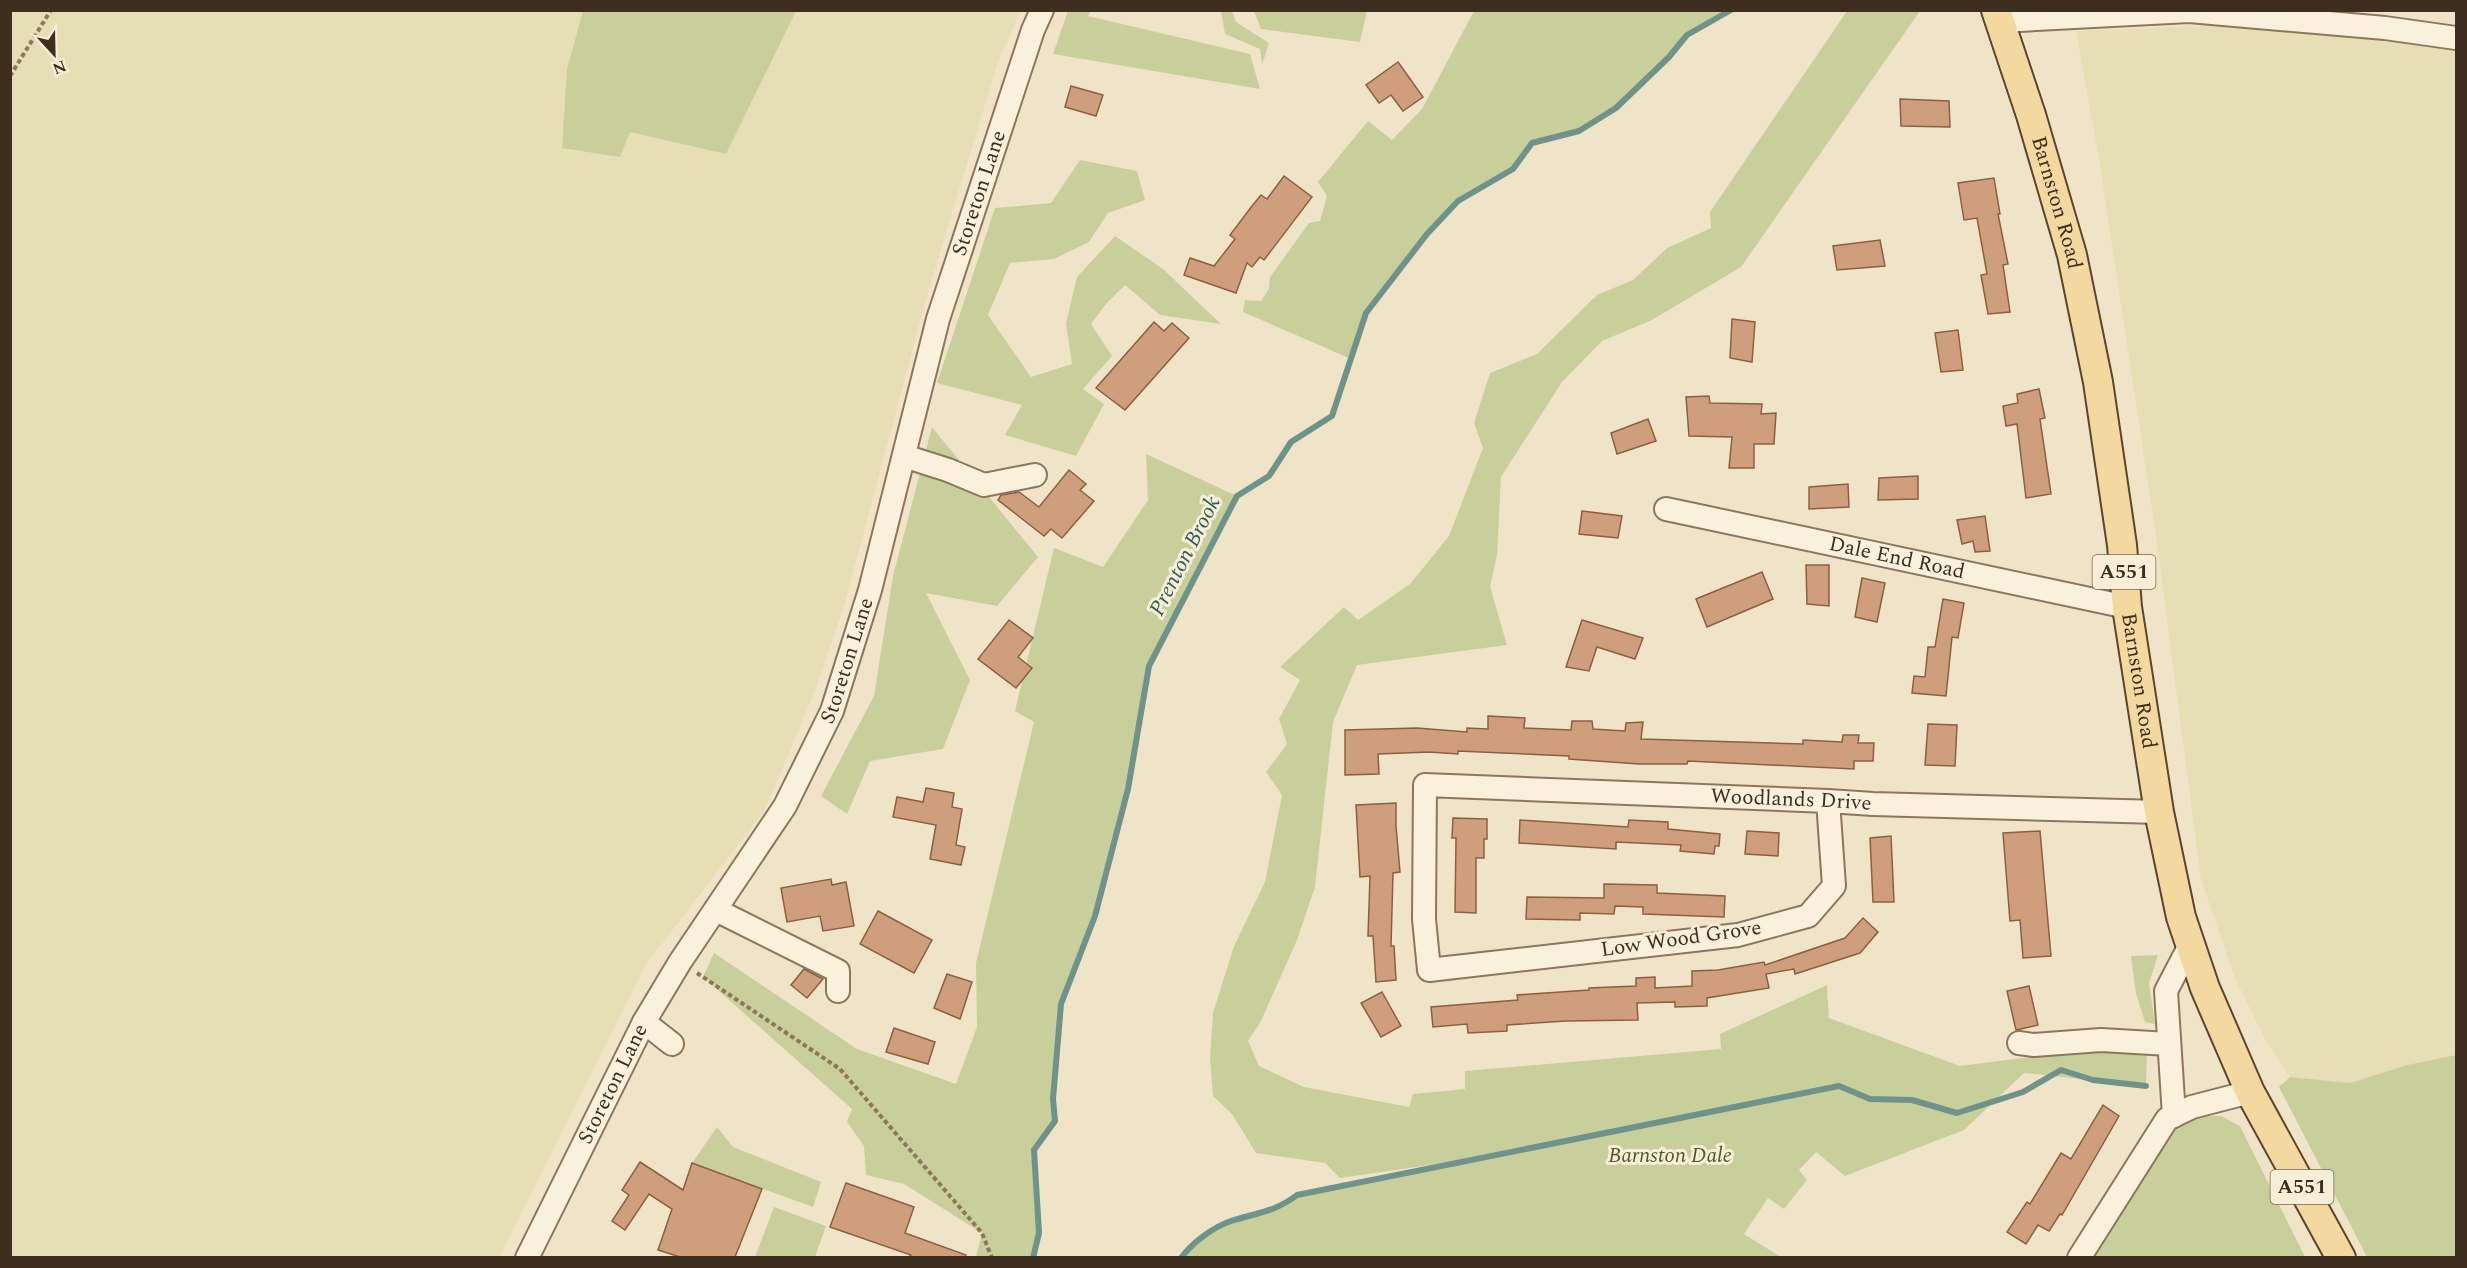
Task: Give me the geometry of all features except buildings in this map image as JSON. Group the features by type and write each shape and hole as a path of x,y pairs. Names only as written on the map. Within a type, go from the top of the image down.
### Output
{"main road":[{"name":"Barnston Road","path":"1999,16 2074,267 2098,382 2122,545 2127,607 2159,812 2181,917 2205,988 2250,1092 2341,1257"}],"street":[{"name":"Storeton Lane","path":"527,1257 644,1022 681,962 785,806 832,711 870,590 939,319 1041,10"},
{"path":"1999,16 2188,11 2385,28 2457,39"},
{"path":"904,456 938,466 984,485 1035,475"},
{"name":"Dale End Road","path":"1666,509 2127,607"},
{"name":"Woodlands Drive","path":"1429,970 1424,919 1425,785 2159,812"},
{"name":"Low Wood Grove","path":"1429,970 1738,935 1808,916 1834,886 1828,801"},
{"path":"716,910 838,971 838,991"},
{"path":"2174,1116 2166,991 2190,945"},
{"path":"644,1022 672,1044"},
{"path":"2019,1043 2034,1045 2129,1040 2169,1044"},
{"path":"2079,1257 2167,1119 2192,1107 2250,1092"}],"path":[{"path":"10,76 51,10"},
{"path":"681,962 840,1069 982,1233 992,1257"}],"shaded area":[{"path":"10,11 583,11 567,69 630,131 726,154 796,11 1021,11 999,59 929,288 844,606 815,691 765,810 647,963 499,1257 11,1257"},
{"path":"2230,25 2456,45 2456,1055 2407,1065 2350,1083 2290,1077 2265,1039 2234,976 2201,879 2155,529 2099,159 2076,31"}],"green space":[{"path":"583,10 796,11 726,154 630,132 620,157 562,148 567,69"},
{"path":"1068,11 1091,11 1088,16 1250,54 1260,89 1053,54"},
{"path":"1221,11 1232,11 1236,22 1269,43 1262,65 1260,49 1225,34"},
{"path":"1254,11 1367,11 1360,42 1261,29"},
{"path":"1474,11 1731,11 1687,35 1669,57 1616,108 1579,131 1532,143 1513,169 1458,201 1427,234 1366,313 1351,359 1243,312 1245,300 1261,301 1269,289 1270,277 1309,223 1320,221 1327,196 1318,182 1368,121 1392,140 1422,109"},
{"name":"Barnston Dale","path":"1847,11 1920,11 1741,267 1652,320 1602,341 1562,382 1501,477 1497,555 1490,587 1507,645 1357,665 1333,722 1315,887 1297,940 1261,1021 1248,1041 1259,1066 1304,1087 1409,1107 1413,1094 1465,1089 1465,1071 1721,1049 1720,1034 1827,985 1829,1018 1960,1066 2147,1042 2146,1086 2024,1073 1964,1130 1845,1176 1816,1152 1799,1170 1807,1180 1784,1209 1768,1198 1744,1234 1781,1257 1181,1258 1197,1241 1217,1227 1273,1209 1297,1195 1492,1156 1340,1178 1325,1163 1256,1153 1232,1114 1213,1096 1210,1058 1213,1013 1234,946 1265,882 1282,795 1266,772 1287,744 1279,719 1300,680 1280,667 1344,607 1358,620 1410,584 1449,536 1483,448 1474,423 1490,373 1537,354 1597,295 1633,280 1667,248 1711,228 1710,212"},
{"path":"1080,160 1137,171 1145,200 1108,213 1089,242 1054,259 1010,263 988,315 1031,377 1072,364 1066,323 1077,277 1115,236 1163,269 1221,324 1160,315 1125,285 1105,305 1091,324 1112,356 1083,389 1104,404 1076,456 1005,435 1022,405 937,383 995,208 1051,203"},
{"path":"932,427 1038,557 997,606 926,593 970,680 943,749 870,761 847,814 821,796 874,696 893,576"},
{"path":"1146,454 1237,496 1149,666 1128,789 1095,916 1061,1004 1053,1099 1055,1121 1034,1150 1039,1233 1033,1257 976,1257 982,1233 904,1184 866,1175 864,1146 847,1122 852,1109 703,977 714,953 857,1049 956,1084 977,1027 976,963 1034,722 1015,711 1054,548 1103,567 1148,500"},
{"path":"2158,955 2149,983 2155,1024 2145,1022 2136,994 2131,956"},
{"path":"2456,1055 2456,1257 2367,1257 2279,1087 2290,1077 2350,1083 2407,1065"},
{"path":"2196,1116 2221,1116 2240,1126 2305,1257 2087,1258 2163,1129"},
{"path":"717,1127 733,1147 821,1182 813,1207 692,1163"},
{"path":"774,1207 826,1226 815,1257 755,1257"}],"waterway":[{"name":"Prenton Brook","path":"1033,1258 1039,1233 1034,1150 1055,1121 1053,1099 1061,1004 1095,916 1128,789 1149,666 1237,496 1269,476 1291,442 1332,416 1366,313 1427,234 1458,201 1513,169 1532,143 1579,131 1616,108 1669,57 1687,35 1731,10"},
{"path":"1181,1258 1197,1241 1217,1227 1273,1209 1297,1195 1839,1086 1870,1099 1912,1100 1957,1113 2023,1092 2061,1070 2093,1080 2146,1086"}]}
